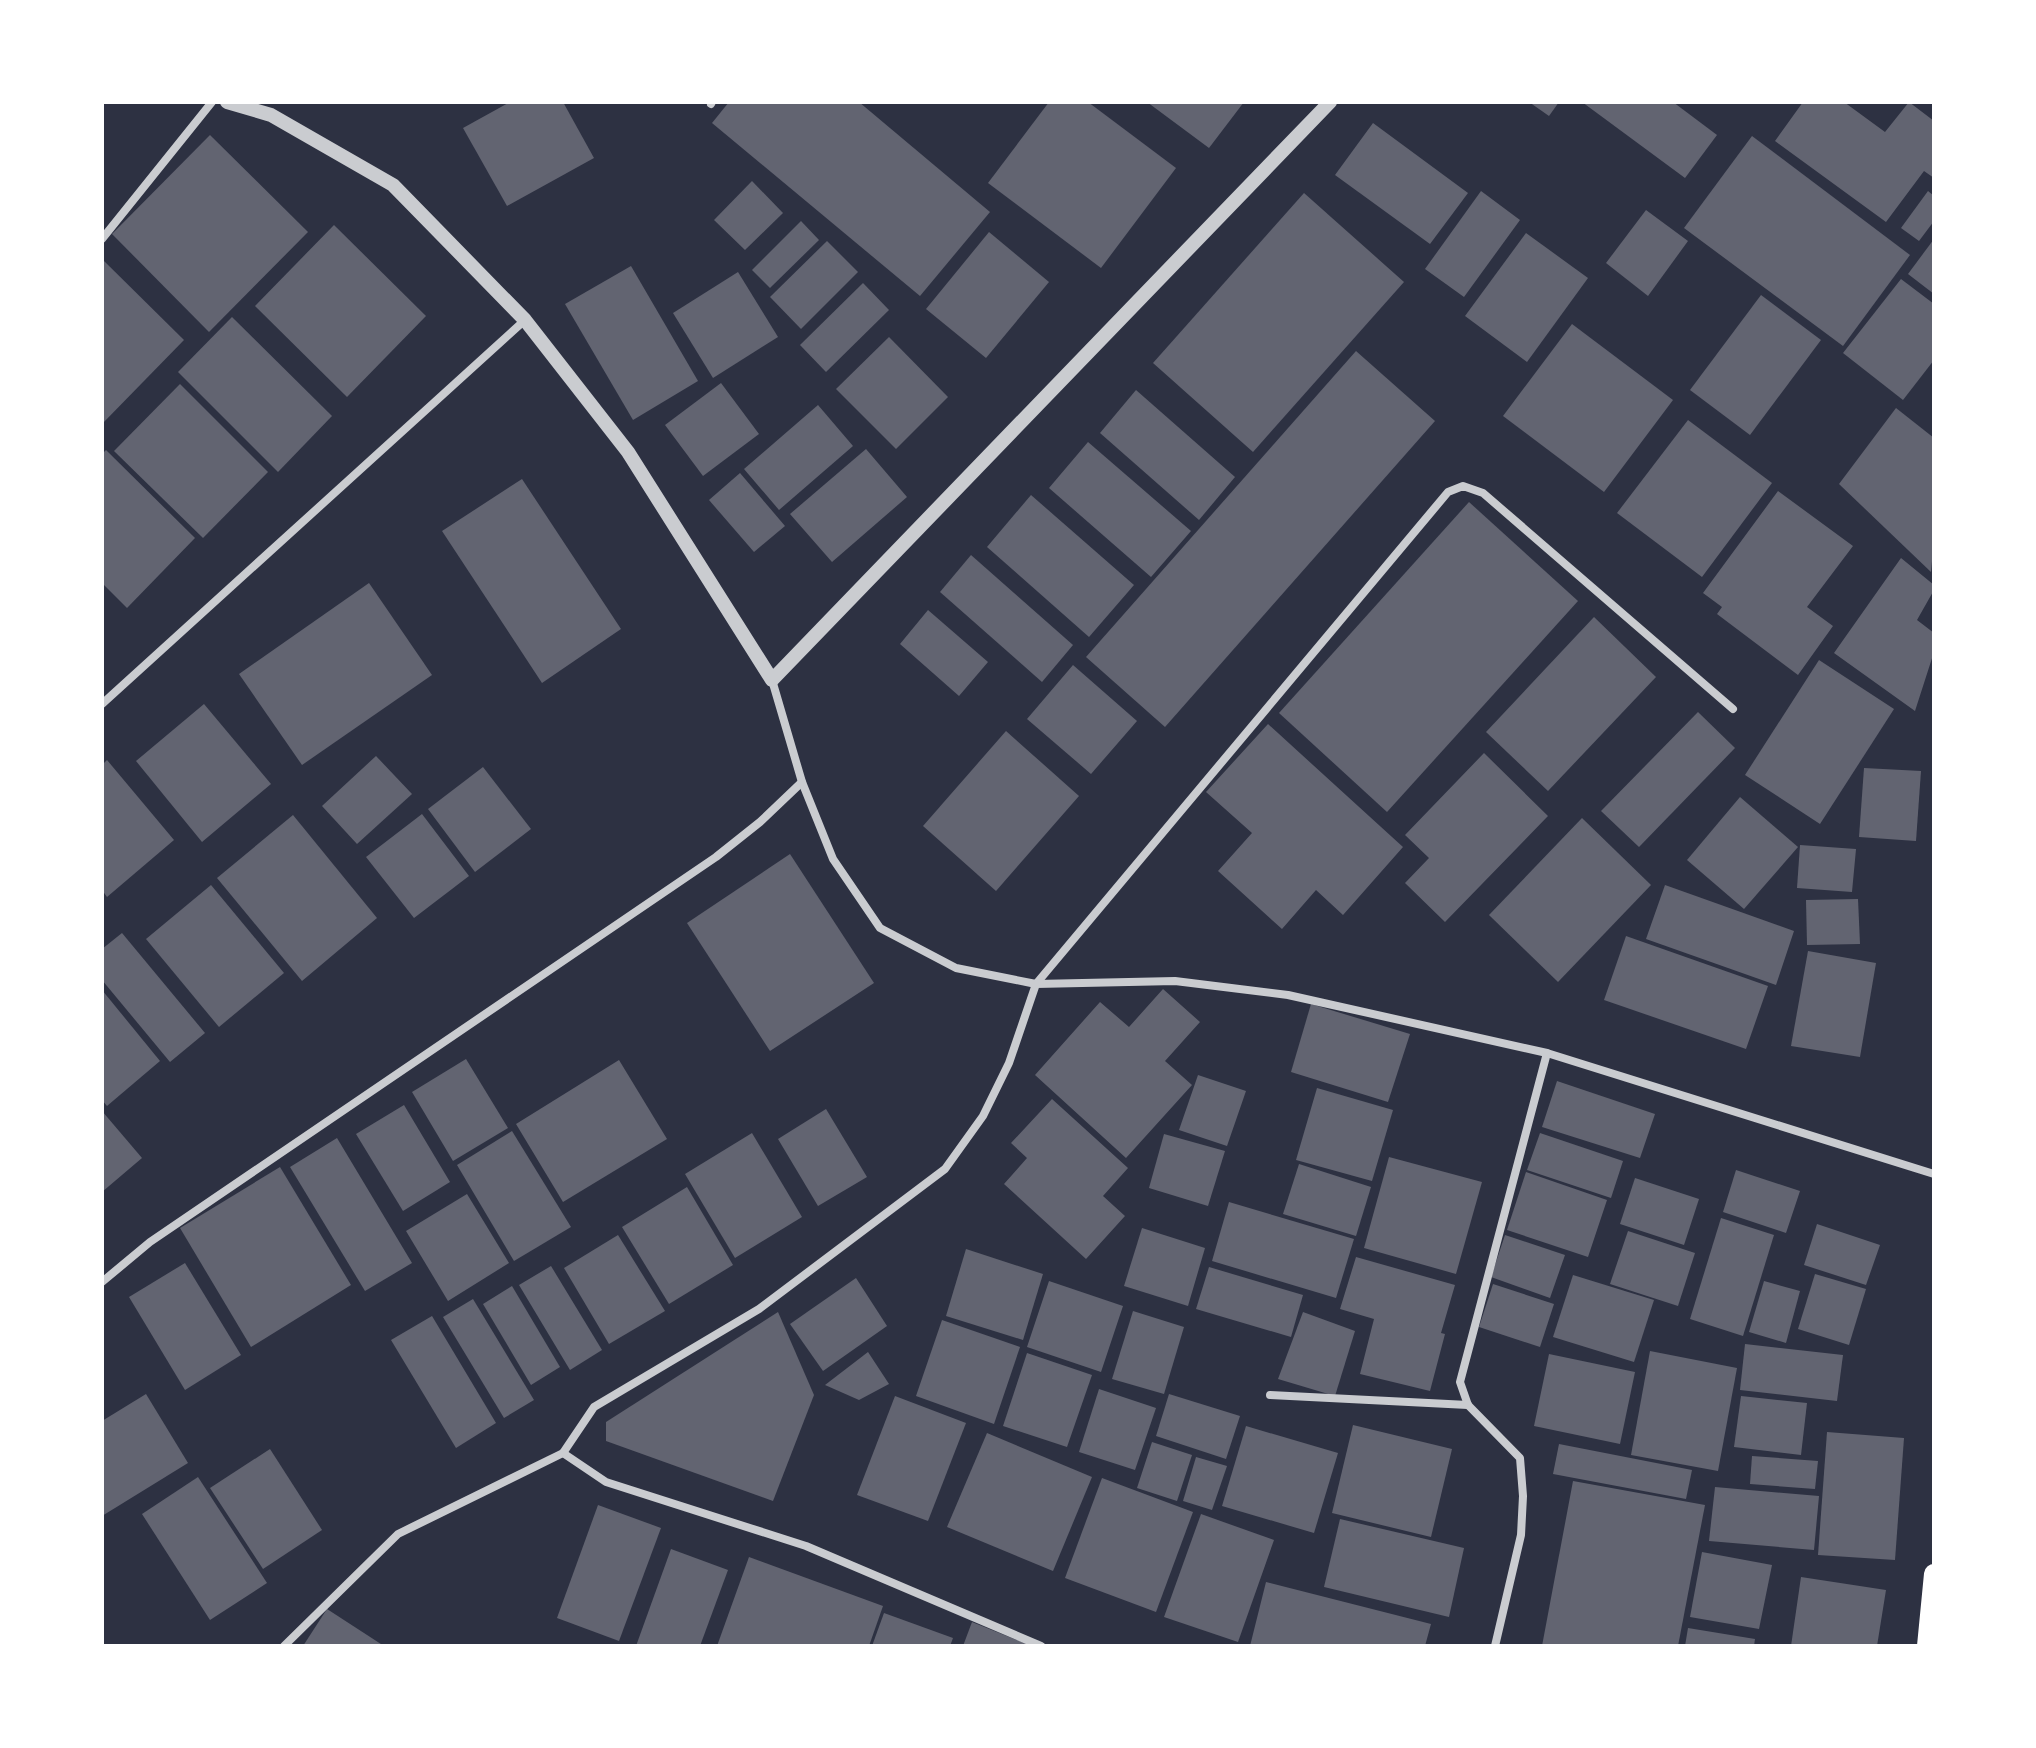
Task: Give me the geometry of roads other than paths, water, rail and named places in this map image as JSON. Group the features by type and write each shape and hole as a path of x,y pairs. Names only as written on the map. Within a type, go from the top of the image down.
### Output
{"main road":[{"path":"1927,1646 1934,1574"}],"street":[{"path":"102,239 212,102"},
{"path":"227,102 271,115 393,185 525,320 628,452 772,680 802,782 833,859 880,928 956,968 1036,984 1175,981 1288,995 1547,1053 1934,1174"},
{"path":"772,680 1330,102"},
{"path":"102,704 525,320"},
{"path":"284,1646 398,1534 563,1453 594,1407 759,1309 945,1169 983,1116 1009,1063 1036,984 1448,492 1463,486 1483,493 1733,709"},
{"path":"102,1282 150,1242 716,857 760,822 802,782"},
{"path":"1495,1646 1521,1535 1523,1496 1520,1458 1468,1405 1460,1382 1547,1053"},
{"path":"1270,1395 1468,1405"},
{"path":"563,1453 606,1482 806,1546 1041,1646"}]}
